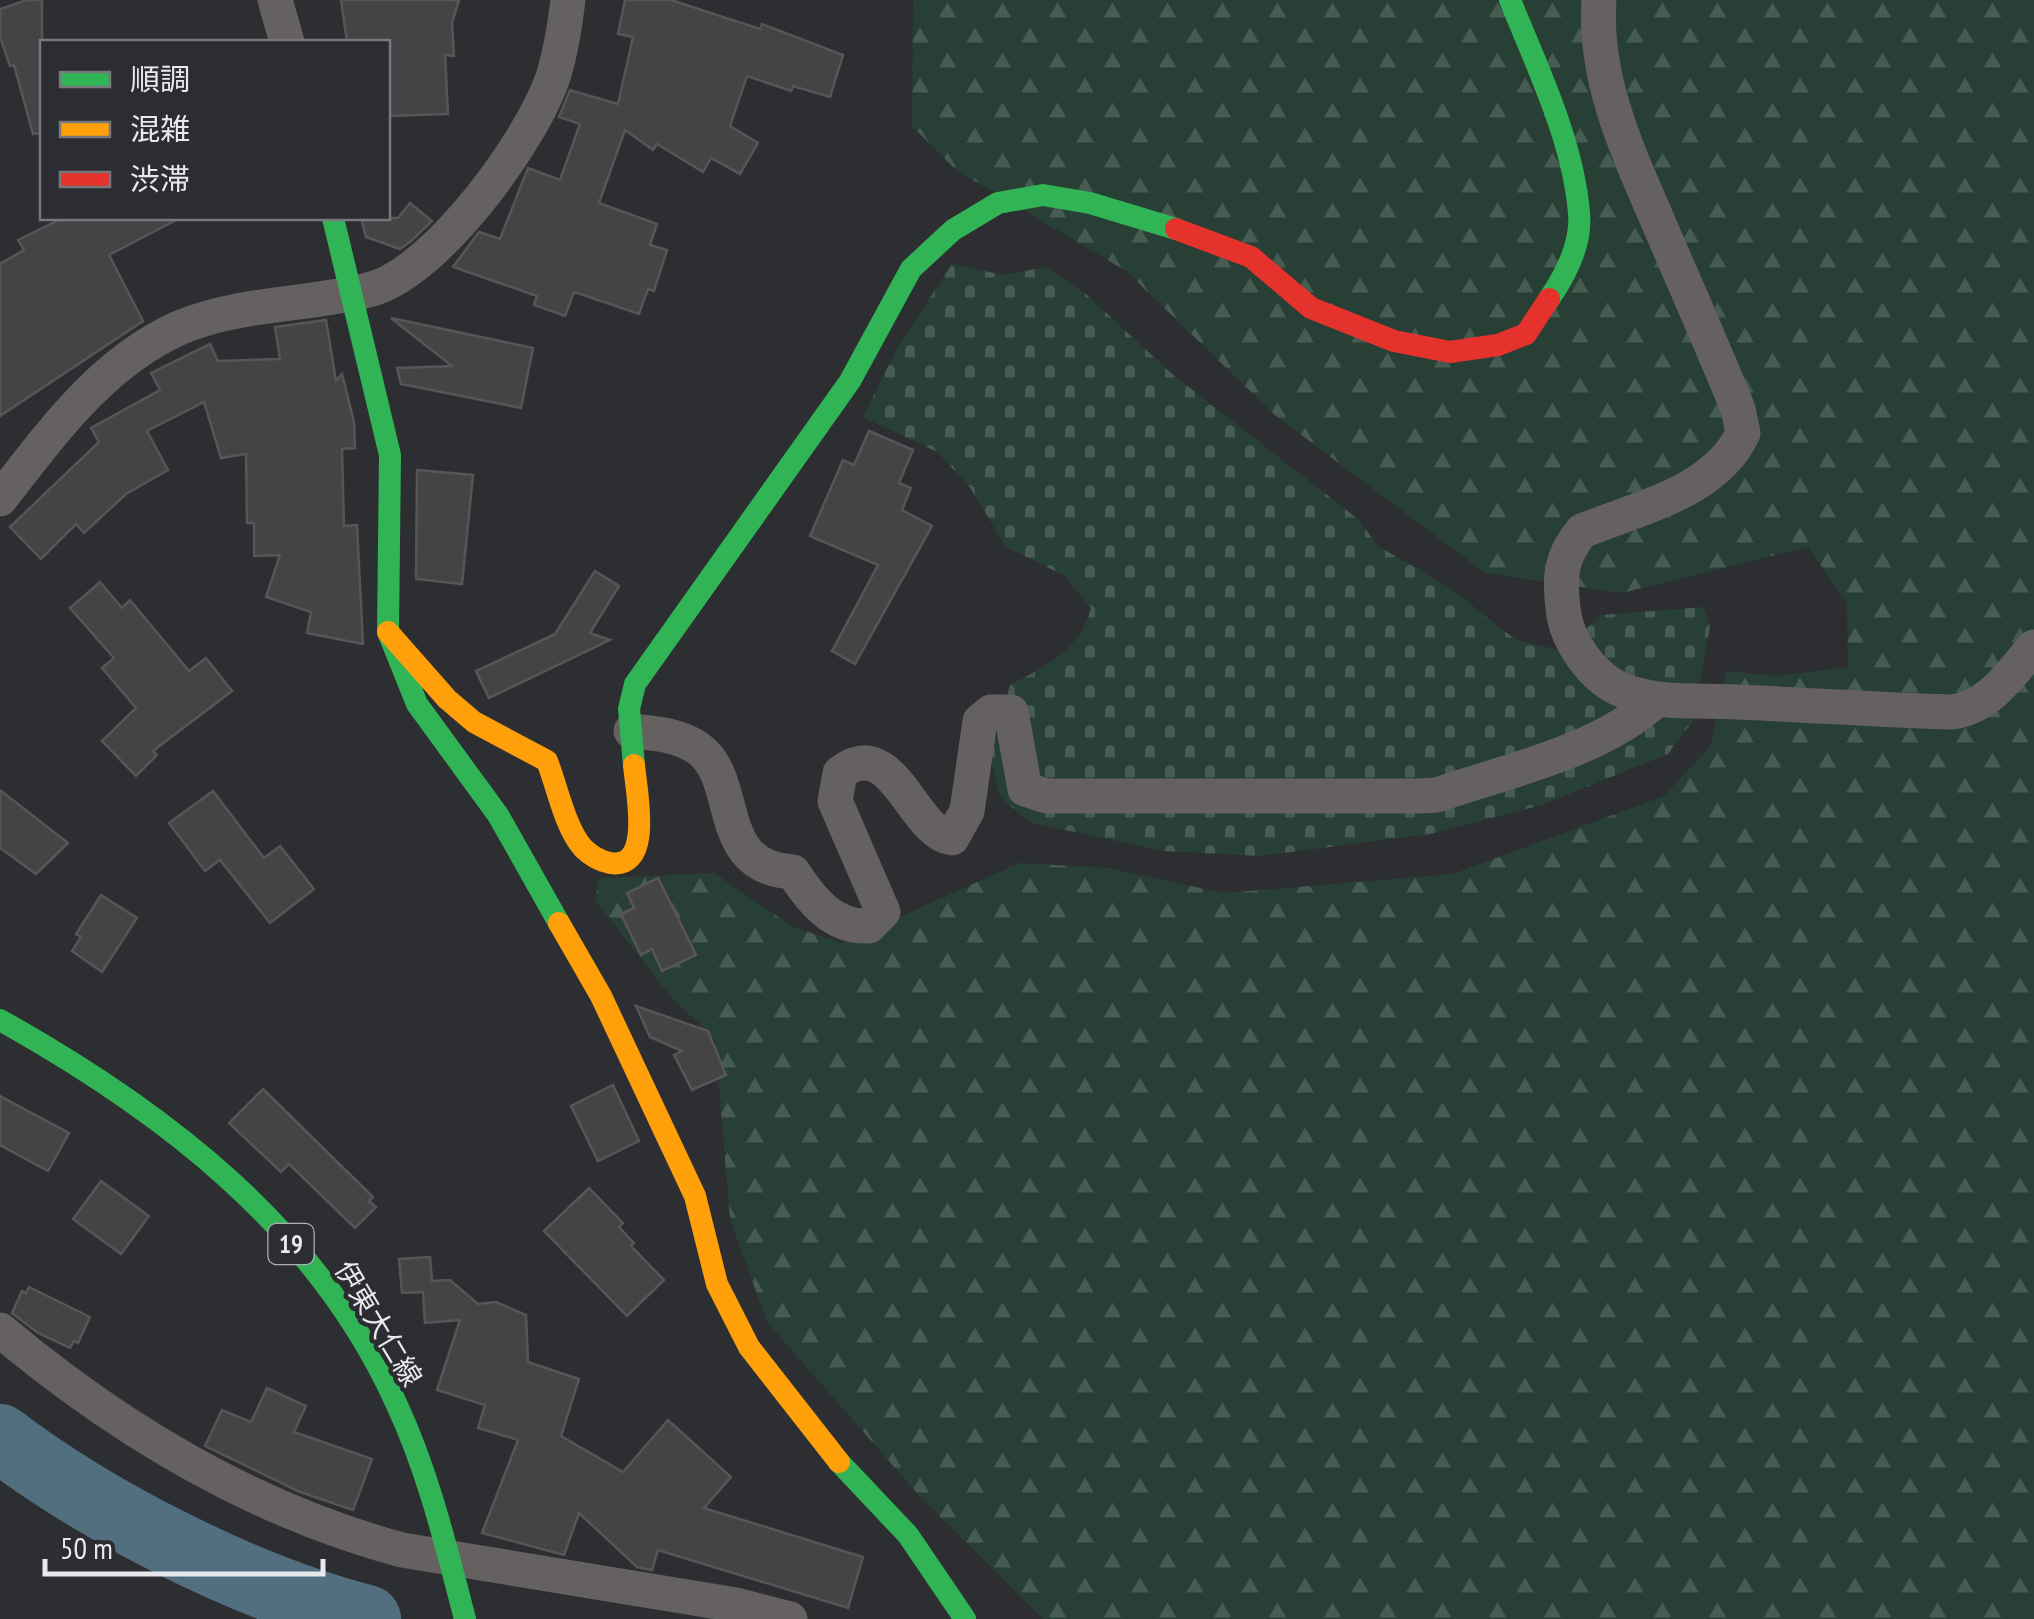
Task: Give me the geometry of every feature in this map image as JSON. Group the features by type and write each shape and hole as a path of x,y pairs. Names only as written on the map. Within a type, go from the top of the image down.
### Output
{"street":[{"path":"275,0 286,40"},
{"path":"4,485 77,402 127,359 180,328 268,305 353,292 405,275 445,238 536,113 554,76 568,0"},
{"path":"388,632 446,699 474,722 547,761 581,846 600,861 618,864 630,858 640,842 629,708 635,684 850,381 910,269 953,230 998,203 1043,195 1090,203 1212,240 1252,257 1311,308 1394,341 1450,352 1498,345 1526,334 1568,270 1580,216 1555,113 1510,0"},
{"path":"1598,0 1596,36 1605,82 1632,159 1738,409 1742,433 1723,466 1690,486 1582,530 1562,560 1564,616 1578,648 1608,682 1656,700 1970,710 1986,700 2034,646"},
{"path":"333,220 390,455 388,632 418,704 498,815 601,996 695,1196 717,1284 748,1347 824,1446 908,1535 965,1619"},
{"path":"631,731 682,740 702,751 714,768 730,824 753,858 776,871 793,872 828,914 853,927 870,926 883,912 835,801 840,773 850,765 868,763 887,773 938,834 952,838 967,811 980,722 991,712 1011,712 1025,789 1046,796 1422,796 1437,795 1565,751 1634,720 1656,700"},
{"name":"伊東大仁線","path":"0,1020 114,1085 175,1128 226,1171 318,1276 384,1376 426,1483 464,1619"},
{"path":"0,1330 62,1382 131,1428 265,1500 358,1538 450,1564 736,1605 790,1619"}],"green space":[{"path":"913,0 2034,0 2034,1619 1043,1619 923,1500 767,1322 730,1219 715,1039 671,997 595,900 599,878 714,873 793,927 842,943 1019,863 1108,868 1224,893 1453,874 1664,796 1711,745 1726,671 1777,676 1848,667 1847,604 1808,547 1622,593 1485,573 1276,416 1126,271 956,170 912,126"},
{"path":"952,264 1003,275 1046,267 1086,294 1171,373 1358,519 1378,546 1449,587 1516,640 1564,651 1600,615 1703,607 1710,627 1692,722 1668,754 1542,805 1430,834 1260,856 1164,851 1032,823 1000,797 990,756 1010,685 1048,664 1070,646 1091,608 1065,576 1006,547 969,486 937,452 863,417 897,348"}],"building":[{"path":"27,0 42,0 40,133 33,134 14,65 10,66 0,37 0,9"},
{"path":"341,0 459,0 452,23 454,56 445,55 448,114 390,116 390,40 347,40"},
{"path":"625,0 671,0 760,29 762,24 843,55 830,97 793,86 791,91 747,76 730,126 758,143 740,174 711,158 703,172 657,144 653,150 625,130 599,203 657,224 650,245 667,250 654,291 648,289 639,314 574,292 565,316 534,305 537,296 453,267 479,232 500,239 528,168 560,180 580,124 559,117 570,90 618,104 633,37 618,34"},
{"path":"410,203 432,221 400,249 366,237 362,220 398,218"},
{"path":"59,220 176,220 109,255 143,321 0,416 0,264 24,250 18,240"},
{"path":"391,318 533,348 521,408 401,384 397,368 452,366"},
{"path":"326,320 336,381 342,374 354,422 355,448 342,449 344,526 357,525 363,644 307,633 311,612 266,597 280,555 254,556 254,523 247,523 246,454 221,458 204,402 147,431 168,470 126,494 84,533 76,524 41,559 10,527 99,442 91,428 160,390 151,373 210,344 218,361 280,359 275,327"},
{"path":"869,431 913,450 899,483 911,488 902,510 932,526 855,664 832,651 878,565 810,536 843,460 854,465"},
{"path":"417,470 473,475 462,584 416,579"},
{"path":"595,571 619,586 590,633 610,640 489,698 476,671 555,634"},
{"path":"100,582 122,608 130,600 189,671 206,658 232,691 153,751 157,755 136,776 102,741 136,708 102,668 114,658 70,608"},
{"path":"0,790 68,843 36,874 0,848"},
{"path":"213,791 264,858 280,846 314,889 270,923 220,860 205,871 169,823"},
{"path":"658,878 696,955 662,971 652,949 641,955 621,914 634,908 627,893"},
{"path":"101,895 137,918 102,972 72,951 81,937 76,934"},
{"path":"636,1006 708,1031 726,1075 692,1090 674,1055 682,1051 650,1037"},
{"path":"613,1085 639,1141 598,1161 571,1106"},
{"path":"263,1089 373,1197 369,1201 376,1207 355,1228 289,1164 281,1172 229,1123"},
{"path":"0,1096 69,1133 48,1171 0,1145"},
{"path":"101,1181 149,1216 121,1254 73,1219"},
{"path":"589,1188 623,1223 619,1227 634,1243 631,1246 664,1280 627,1316 544,1231"},
{"path":"430,1257 432,1281 450,1280 478,1304 496,1302 526,1315 528,1362 579,1379 561,1436 623,1472 668,1420 731,1477 704,1508 863,1557 848,1608 658,1550 652,1570 637,1567 579,1513 564,1555 482,1533 518,1440 478,1428 485,1405 437,1390 460,1320 425,1323 423,1292 402,1293 399,1259"},
{"path":"29,1287 90,1317 78,1343 74,1341 70,1348 38,1333 12,1313 22,1291 26,1293"},
{"path":"267,1388 306,1406 294,1432 372,1459 353,1510 300,1492 205,1446 222,1410 251,1422"}],"waterway":[{"path":"0,1438 82,1494 175,1545 273,1588 367,1619"}],"traffic: fast":[{"path":"1510,0 1562,131 1579,213 1571,259 1549,299"},
{"path":"634,765 629,709 635,684 850,381 911,269 953,230 998,203 1043,195 1090,203 1176,229"},
{"path":"333,220 390,455 388,632 417,704 498,815 559,923"},
{"path":"0,1020 61,1055 176,1135 230,1180 324,1282 363,1340 418,1455 465,1619"},
{"path":"839,1462 908,1535 965,1619"}],"traffic: slow":[{"path":"388,632 447,699 474,722 547,761 577,840 589,853 606,862 624,862 633,854 637,842 639,809 634,765"},
{"path":"559,923 601,996 695,1196 717,1284 749,1347 839,1462"}],"traffic: jam":[{"path":"1176,229 1251,257 1311,308 1394,341 1450,352 1498,345 1526,334 1549,299"}]}
